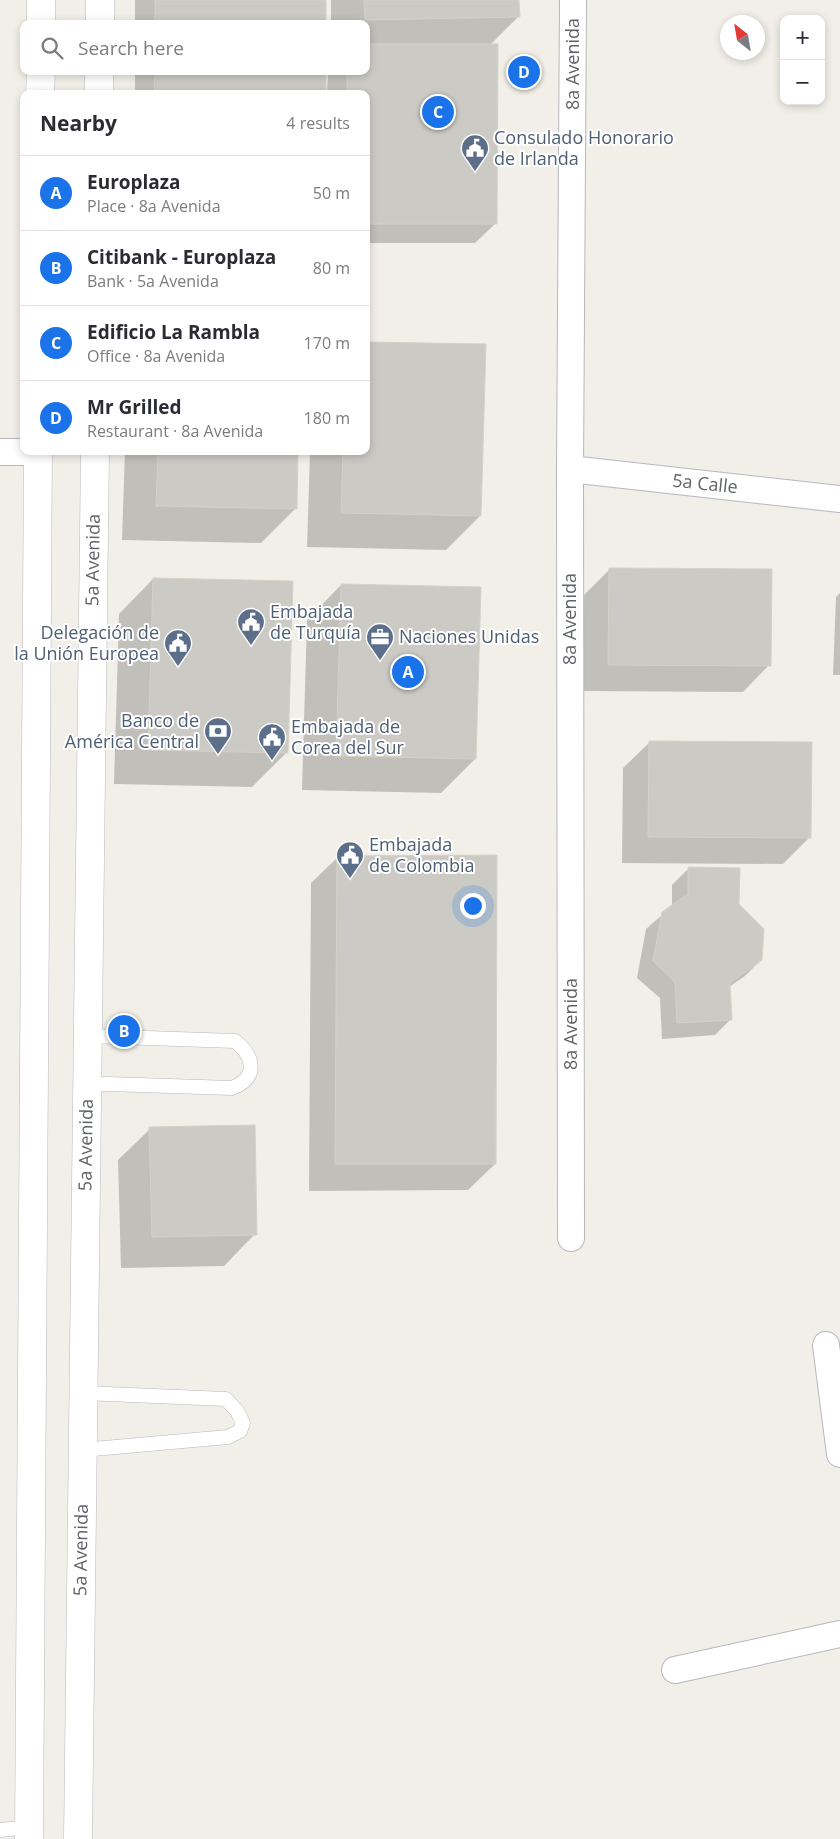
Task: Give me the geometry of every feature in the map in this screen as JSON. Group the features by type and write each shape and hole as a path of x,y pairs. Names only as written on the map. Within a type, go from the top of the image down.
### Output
{"street":[{"path":"41,0 41,20"},
{"path":"100,0 100,20"},
{"name":"8a Avenida","path":"571,1238 570,469 573,0"},
{"path":"40,90 41,75"},
{"path":"99,75 99,90"},
{"path":"0,452 20,452"},
{"path":"29,1833 38,455"},
{"name":"5a Avenida","path":"78,1839 95,455"},
{"name":"5a Calle","path":"570,469 840,499"},
{"path":"826,1345 840,1454"},
{"path":"675,1670 840,1634"}],"lane":[{"path":"87,1085 232,1088 245,1083 250,1074 251,1062 235,1041 88,1036"},
{"path":"82,1450 228,1437 240,1431 243,1423 237,1410 226,1399 83,1392"},
{"path":"0,1830 29,1833"}],"building":[{"path":"155,0 326,0 326,20 155,20"},
{"path":"364,0 519,0 520,17 365,20"},
{"path":"370,44 498,44 497,224 370,224 370,90 347,90 347,75 370,75"},
{"path":"155,75 326,75 326,90 154,90"},
{"path":"370,342 486,344 481,516 341,513 343,455 370,455"},
{"path":"158,455 298,455 297,509 156,506"},
{"path":"609,568 772,569 771,666 608,665"},
{"path":"153,578 293,581 288,753 148,750"},
{"path":"341,584 481,587 476,759 336,756"},
{"path":"649,741 812,742 811,838 648,837"},
{"path":"497,855 496,1164 335,1164 337,856"},
{"path":"688,867 740,868 739,904 764,929 762,960 730,983 732,1020 677,1023 675,982 653,961 662,912 688,894"},
{"path":"255,1125 257,1235 152,1237 149,1127"}],"place":[{"name":"Mr Grilled","path":"524,72"},
{"name":"Edificio La Rambla","path":"438,112"},
{"name":"Consulado Honorario de Irlanda","path":"475,172"},
{"name":"Embajada de Turquía","path":"251,646"},
{"name":"Naciones Unidas","path":"380,661"},
{"name":"Delegación de la Unión Europea","path":"178,667"},
{"name":"Europlaza","path":"408,672"},
{"name":"Banco de América Central","path":"218,755"},
{"name":"Embajada de Corea del Sur","path":"272,761"},
{"name":"Embajada de Colombia","path":"350,879"},
{"name":"Citibank - Europlaza","path":"124,1031"}]}
